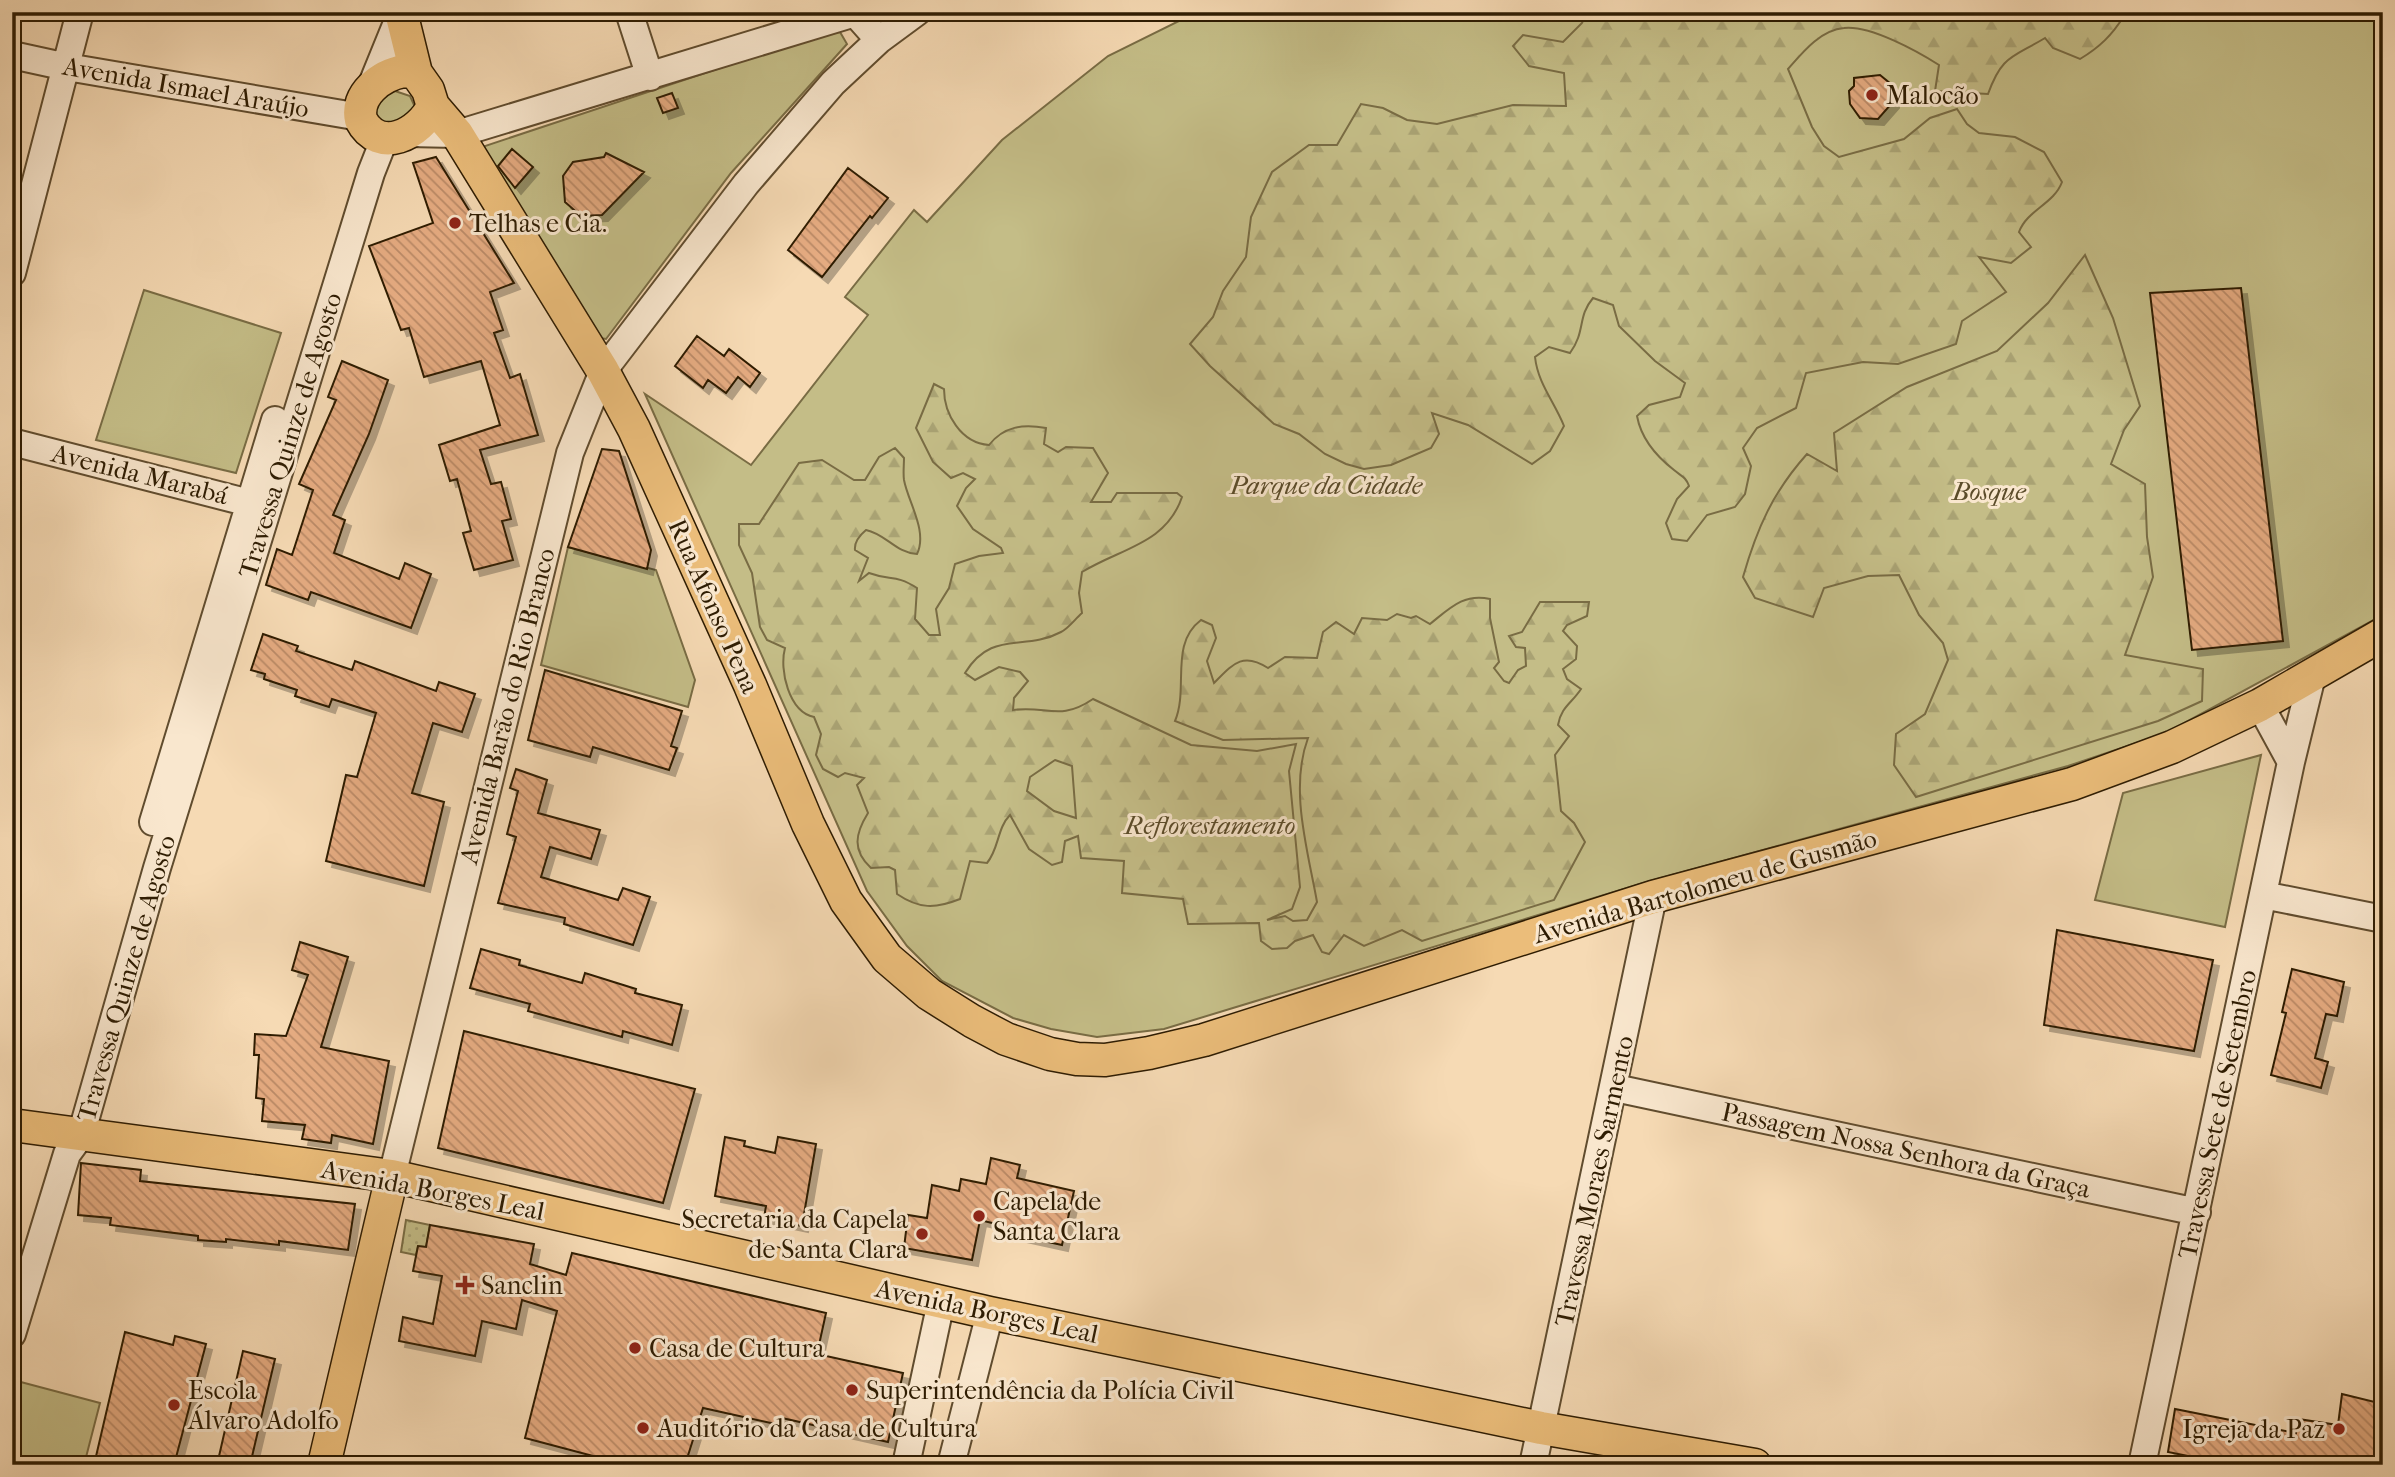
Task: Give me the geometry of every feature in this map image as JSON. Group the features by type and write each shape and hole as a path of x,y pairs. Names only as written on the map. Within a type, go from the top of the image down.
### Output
{"main road":[{"path":"401,13 416,73 395,72 378,122 424,123 433,106"},
{"name":"Rua Afonso Pena","path":"416,73 428,90 433,106 457,134 603,371 640,441 750,685 808,824 846,901 887,958 929,994 1006,1039"},
{"name":"Avenida Bartolomeu de Gusmão","path":"1006,1039 1077,1059 1105,1060 1149,1054 1204,1040 1653,897 2072,784 2172,747 2260,705 2383,634"},
{"name":"Avenida Borges Leal","path":"12,1125 71,1140 392,1177 990,1313 1541,1428 1755,1465"},
{"name":"Avenida Barão do Rio Branco","path":"324,1465 392,1177"}],"street":[{"path":"12,273 80,12"},
{"path":"629,12 650,77"},
{"path":"401,13 378,122 457,134 855,12 879,40"},
{"name":"Avenida Barão do Rio Branco","path":"392,1177 570,453 603,371 746,184 833,83 879,40 917,12"},
{"name":"Avenida Ismael Araújo","path":"12,55 378,122"},
{"name":"Travessa Quinze de Agosto","path":"12,1334 196,709 378,122"},
{"name":"Avenida Marabá","path":"12,442 258,505"},
{"name":"Travessa Sete de Setembro","path":"2142,1465 2291,762 2312,676"},
{"path":"2260,705 2291,762"},
{"path":"2263,895 2383,919"},
{"name":"Travessa Moraes Sarmento","path":"1533,1465 1615,1088 1653,897"},
{"name":"Passagem Nossa Senhora da Graça","path":"1615,1088 2197,1212"},
{"path":"906,1465 942,1302"},
{"path":"951,1465 990,1313"}],"green space":[{"name":"Parque da Cidade","path":"1197,12 2383,12 2383,615 2166,733 2068,766 1650,881 1164,1029 1097,1037 1051,1029 1013,1018 942,981 907,946 867,891 645,394 751,465 868,315 845,297 914,210 927,222 1002,140 1108,56"},
{"path":"1587,12 2123,12 2124,16 2105,40 2080,59 2053,48 2045,38 2016,54 2003,64 1988,94 1935,91 1939,65 1893,40 1855,28 1827,33 1788,69 1812,127 1824,146 1839,157 1904,139 1930,118 1957,109 1967,124 1979,133 2015,137 2044,152 2062,182 2053,196 2028,218 2019,232 2031,247 2011,263 1979,257 2006,292 1962,321 1956,344 1898,364 1863,362 1806,373 1796,408 1757,428 1743,448 1751,466 1745,494 1735,507 1707,515 1687,541 1672,539 1666,523 1677,499 1689,486 1650,446 1637,416 1649,405 1680,397 1685,383 1655,361 1619,326 1613,305 1593,298 1570,353 1549,347 1535,357 1543,384 1564,426 1550,451 1532,464 1468,425 1432,413 1439,434 1431,448 1391,465 1364,469 1346,464 1325,454 1299,434 1274,424 1210,366 1190,344 1213,317 1223,291 1246,257 1251,217 1272,172 1309,145 1337,145 1361,104 1383,108 1407,120 1437,124 1513,105 1566,106 1564,73 1529,66 1513,46 1523,35 1563,42 1582,23"},
{"path":"840,32 847,44 731,173 606,339 600,338 481,151 485,146 820,35"},
{"path":"395,91 410,96 415,107 393,127 365,115 387,93"},
{"name":"Bosque","path":"2085,255 2113,318 2140,406 2124,430 2111,464 2145,484 2147,537 2153,577 2125,655 2203,669 2202,701 2158,721 1916,797 1894,765 1896,734 1925,714 1948,660 1943,643 1919,615 1899,575 1868,576 1824,588 1813,617 1755,598 1743,577 1748,559 1768,511 1785,482 1807,454 1837,471 1834,433 1907,387 1997,351 2048,303"},
{"path":"144,290 281,333 236,473 96,440"},
{"name":"Reflorestamento","path":"934,384 944,389 947,408 956,426 970,439 979,443 989,445 1008,430 1030,426 1046,428 1044,444 1058,452 1066,447 1093,448 1108,473 1091,502 1111,502 1117,493 1177,493 1182,497 1175,513 1154,535 1082,572 1079,593 1082,613 1067,628 1047,638 997,646 975,659 965,673 975,680 999,667 1020,672 1028,681 1014,698 1013,710 1071,710 1093,699 1191,745 1257,751 1296,744 1289,771 1300,887 1292,909 1267,920 1285,916 1293,921 1307,920 1317,902 1300,799 1300,778 1308,738 1223,740 1175,721 1179,708 1185,641 1201,620 1212,625 1216,638 1207,661 1214,683 1238,662 1251,661 1268,668 1285,657 1317,658 1323,632 1336,622 1354,634 1362,618 1387,620 1397,614 1411,618 1416,616 1430,624 1451,607 1465,600 1490,599 1490,618 1499,662 1494,668 1504,681 1509,683 1518,670 1526,666 1525,648 1516,647 1509,636 1522,632 1540,602 1589,602 1587,616 1567,625 1563,631 1577,646 1576,659 1563,669 1567,679 1581,689 1559,719 1558,725 1569,736 1555,755 1561,811 1574,823 1585,842 1554,900 1422,941 1402,930 1364,946 1344,935 1329,954 1322,952 1313,935 1295,941 1287,948 1272,949 1261,941 1259,923 1188,924 1183,899 1122,893 1124,861 1081,858 1078,836 1065,841 1062,862 1052,865 1029,849 1010,815 987,863 970,861 960,899 943,905 927,906 913,903 897,894 895,870 889,867 871,868 858,848 860,828 868,813 857,785 864,778 845,773 838,777 823,769 816,755 821,734 814,717 805,714 798,707 788,689 783,667 785,648 767,640 760,627 752,573 739,545 739,524 759,524 799,463 822,460 854,480 865,480 879,457 895,448 904,458 904,480 919,526 920,545 917,554 910,553 866,530 858,538 855,547 855,550 868,558 859,581 869,573 898,579 917,588 915,619 929,635 940,635 936,609 949,588 955,564 979,556 1003,553 1001,548 973,529 957,506 966,488 975,479 963,473 951,478 933,462 916,428","holes":["1055,760 1072,766 1076,818 1054,811 1027,791 1030,777"]},
{"path":"568,547 656,570 695,680 688,707 541,665"},
{"path":"2261,755 2225,927 2095,900 2123,793"},
{"path":"406,1220 430,1225 426,1247 418,1246 416,1255 401,1252"},
{"path":"17,1381 100,1403 84,1465 12,1465 12,1400"}],"building":[{"name":"Malocão","path":"1880,75 1891,84 1893,102 1878,119 1860,118 1850,104 1849,91 1854,86 1854,78"},
{"path":"672,93 678,108 663,113 657,98"},
{"path":"512,149 533,167 515,188 498,166"},
{"path":"606,153 644,172 602,215 581,216 565,202 563,176 573,162 604,157"},
{"path":"436,157 514,283 490,292 503,330 494,333 510,378 520,374 538,435 480,450 491,484 501,482 511,519 502,521 513,560 474,570 463,533 471,531 457,479 450,481 439,445 500,425 481,361 424,377 409,328 401,330 369,246 433,223 413,163"},
{"path":"848,168 888,198 872,218 870,216 822,277 788,250"},
{"path":"2241,288 2283,641 2192,650 2150,293"},
{"path":"697,336 724,356 729,349 760,373 750,387 738,377 726,393 708,380 703,388 675,366"},
{"path":"342,361 388,380 369,434 333,515 345,520 334,553 399,579 405,563 431,574 411,628 311,592 308,600 266,585 277,549 292,555 313,490 299,484 336,400 328,397"},
{"path":"602,449 619,451 651,550 647,569 568,547"},
{"path":"263,634 298,646 296,651 352,670 355,661 436,691 439,682 475,694 462,732 433,723 412,793 444,802 424,886 326,861 346,775 357,777 376,713 332,699 329,707 295,696 297,690 264,679 265,674 251,670"},
{"path":"545,670 682,711 671,746 677,748 669,770 593,747 590,757 528,740"},
{"path":"516,769 547,780 538,813 600,830 591,859 550,847 541,877 618,900 623,888 650,897 633,945 564,924 565,918 498,903 516,837 507,834 518,791 510,788"},
{"path":"2057,930 2213,960 2194,1051 2044,1025"},
{"path":"300,942 348,957 321,1047 389,1061 373,1144 332,1135 331,1143 302,1139 305,1125 262,1121 264,1099 256,1098 259,1055 254,1055 255,1034 286,1036 308,975 292,970"},
{"path":"481,949 520,960 519,965 582,983 585,973 636,989 635,993 682,1005 672,1045 623,1031 622,1037 528,1011 530,1004 470,988"},
{"path":"2292,969 2344,982 2337,1016 2326,1014 2315,1058 2328,1062 2321,1088 2271,1075 2286,1013 2282,1012"},
{"path":"464,1031 695,1089 663,1203 438,1148"},
{"path":"725,1137 745,1141 744,1146 775,1153 778,1137 816,1144 802,1226 764,1218 766,1206 715,1196"},
{"path":"991,1158 1020,1165 1017,1178 1074,1191 1062,1245 1007,1233 1008,1227 980,1220 972,1260 904,1248 908,1215 927,1218 932,1185 959,1191 961,1179 986,1184"},
{"path":"81,1163 141,1170 140,1181 355,1204 348,1250 279,1241 279,1245 226,1239 226,1242 198,1240 198,1236 110,1225 111,1218 78,1215"},
{"path":"430,1225 534,1244 530,1264 566,1275 572,1253 826,1313 817,1354 903,1373 888,1442 782,1418 780,1425 703,1408 685,1465 627,1465 525,1438 557,1311 522,1300 516,1329 482,1321 475,1356 399,1341 403,1317 433,1324 442,1276 413,1271 418,1246 426,1247"},
{"path":"125,1332 173,1345 175,1336 206,1344 174,1465 94,1465"},
{"name":"Escola Álvaro Adolfo","path":"243,1351 275,1359 250,1465 217,1465"},
{"path":"2342,1394 2383,1404 2383,1465 2233,1465 2168,1452 2175,1409 2296,1433 2298,1419 2338,1425"}],"place":[{"name":"Malocão","path":"1872,95"},
{"name":"Telhas e Cia.","path":"455,223"},
{"name":"Capela de Santa Clara","path":"979,1216"},
{"name":"Secretaria da Capela de Santa Clara","path":"922,1234"},
{"name":"Sanclin","path":"465,1285"},
{"name":"Casa de Cultura","path":"635,1348"},
{"name":"Superintendência da Polícia Civil","path":"852,1390"},
{"name":"Escola Álvaro Adolfo","path":"174,1405"},
{"name":"Auditório da Casa de Cultura","path":"643,1428"},
{"name":"Igreja da Paz","path":"2339,1429"}]}
